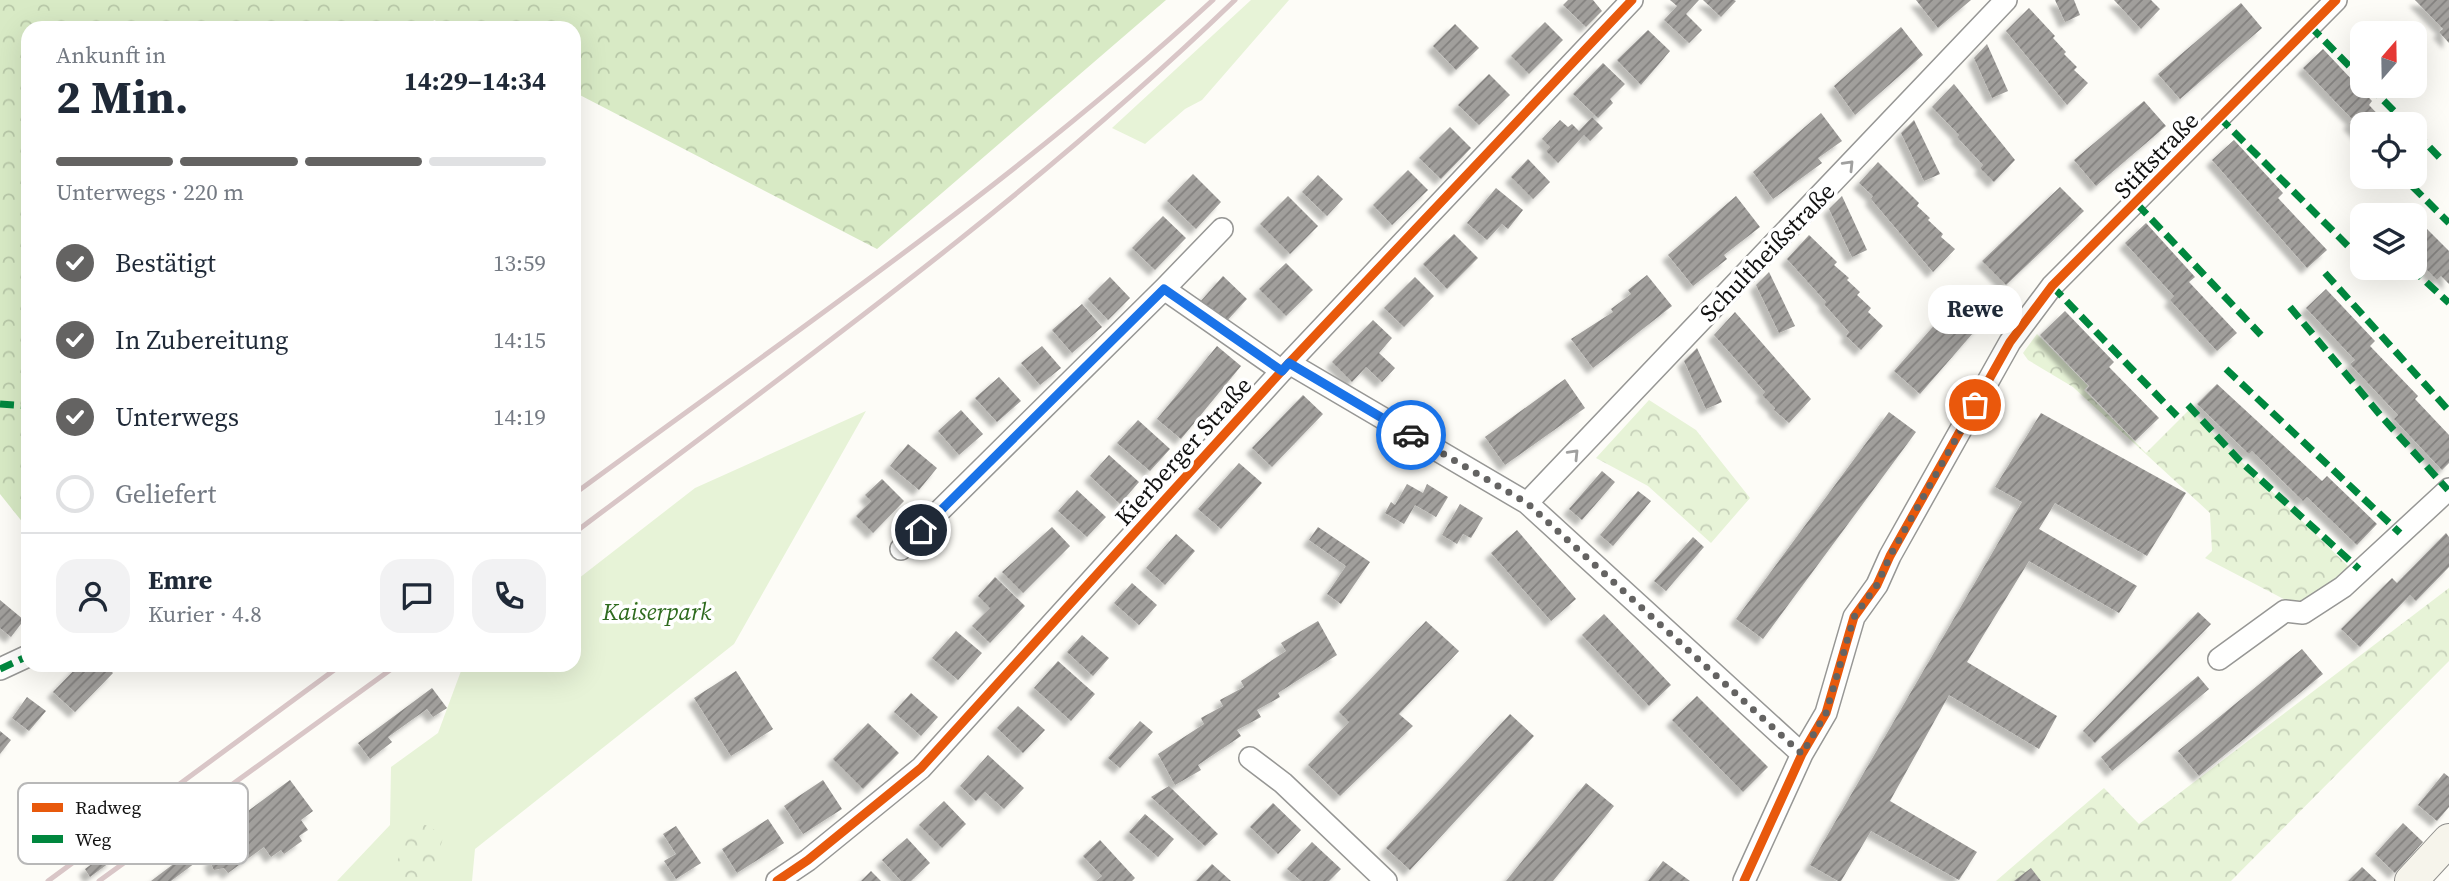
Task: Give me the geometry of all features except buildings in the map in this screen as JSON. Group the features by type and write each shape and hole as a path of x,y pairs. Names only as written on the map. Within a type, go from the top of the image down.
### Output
{"main road":[{"path":"2411,881 2449,840"}],"street":[{"name":"Kierberger Straße","path":"777,881 808,860 921,768 1285,367 1632,0"},
{"name":"Schultheißstraße","path":"1527,503 2006,0"},
{"name":"Stiftstraße","path":"1744,881 1802,754 1826,713 1854,617 1877,585 1890,556 2010,342 2052,286 2336,0"},
{"path":"901,549 1222,229"},
{"name":"Kierberger Straße","path":"1164,289 1285,367"},
{"path":"1285,367 1527,503 1802,754"},
{"path":"2219,659 2285,611 2303,613 2343,587 2449,489"},
{"path":"0,669 21,659"},
{"path":"1250,758 1283,783 1386,881"}],"green space":[{"path":"0,0 1166,0 877,249 581,96 581,21 21,21 21,520 0,494"},
{"path":"1251,0 1289,0 1202,100 1185,109 1145,144 1112,128"},
{"path":"2037,334 2088,386 2084,390 2146,453 2189,410 2350,568 2299,607 2205,558 2212,551 2210,513 2073,387 2028,360 2023,353"},
{"path":"1649,400 1696,430 1750,498 1711,543 1648,486 1596,458"},
{"name":"Kaiserpark","path":"866,411 734,644 475,849 472,881 337,881 390,825 391,767 438,733 461,672 581,672 581,577 695,488"},
{"path":"2449,588 2449,661 2231,881 1996,881 2104,788 2139,824"},
{"path":"416,820 444,835 429,881 388,881"}],"railway":[{"path":"581,489 981,194 1138,67 1213,0"},
{"path":"581,528 829,341 996,210 1078,142 1235,0"},
{"path":"181,783 332,672"},
{"path":"234,783 387,672"},
{"path":"48,881 71,864"},
{"path":"99,881 122,864"}],"marked path":[{"path":"2310,26 2350,67"},
{"path":"2381,98 2395,112"},
{"path":"2219,117 2350,248"},
{"path":"2427,144 2440,158"},
{"path":"2415,189 2449,223"},
{"path":"2137,204 2261,335"},
{"path":"2325,273 2449,411"},
{"path":"2424,280 2449,303"},
{"path":"2052,286 2177,416"},
{"path":"2290,307 2381,416 2448,490"},
{"path":"2226,369 2400,533"},
{"path":"0,404 21,406"},
{"path":"2188,405 2240,461 2359,569"},
{"path":"0,669 21,659"}],"cycle path":[{"path":"777,881 808,860 921,768 1289,363 1632,0"},
{"path":"1744,881 1802,754 1826,713 1854,617 1877,585 1890,556 2010,342 2052,286 2336,0"}],"way so far":[{"path":"1411,435 1527,503 1802,754 1826,713 1854,617 1877,585 1890,556 1975,405"}],"place":[{"name":"Rewe","path":"1975,405"}],"route":[{"path":"921,530 1164,289 1282,371 1289,363 1411,435"}]}
